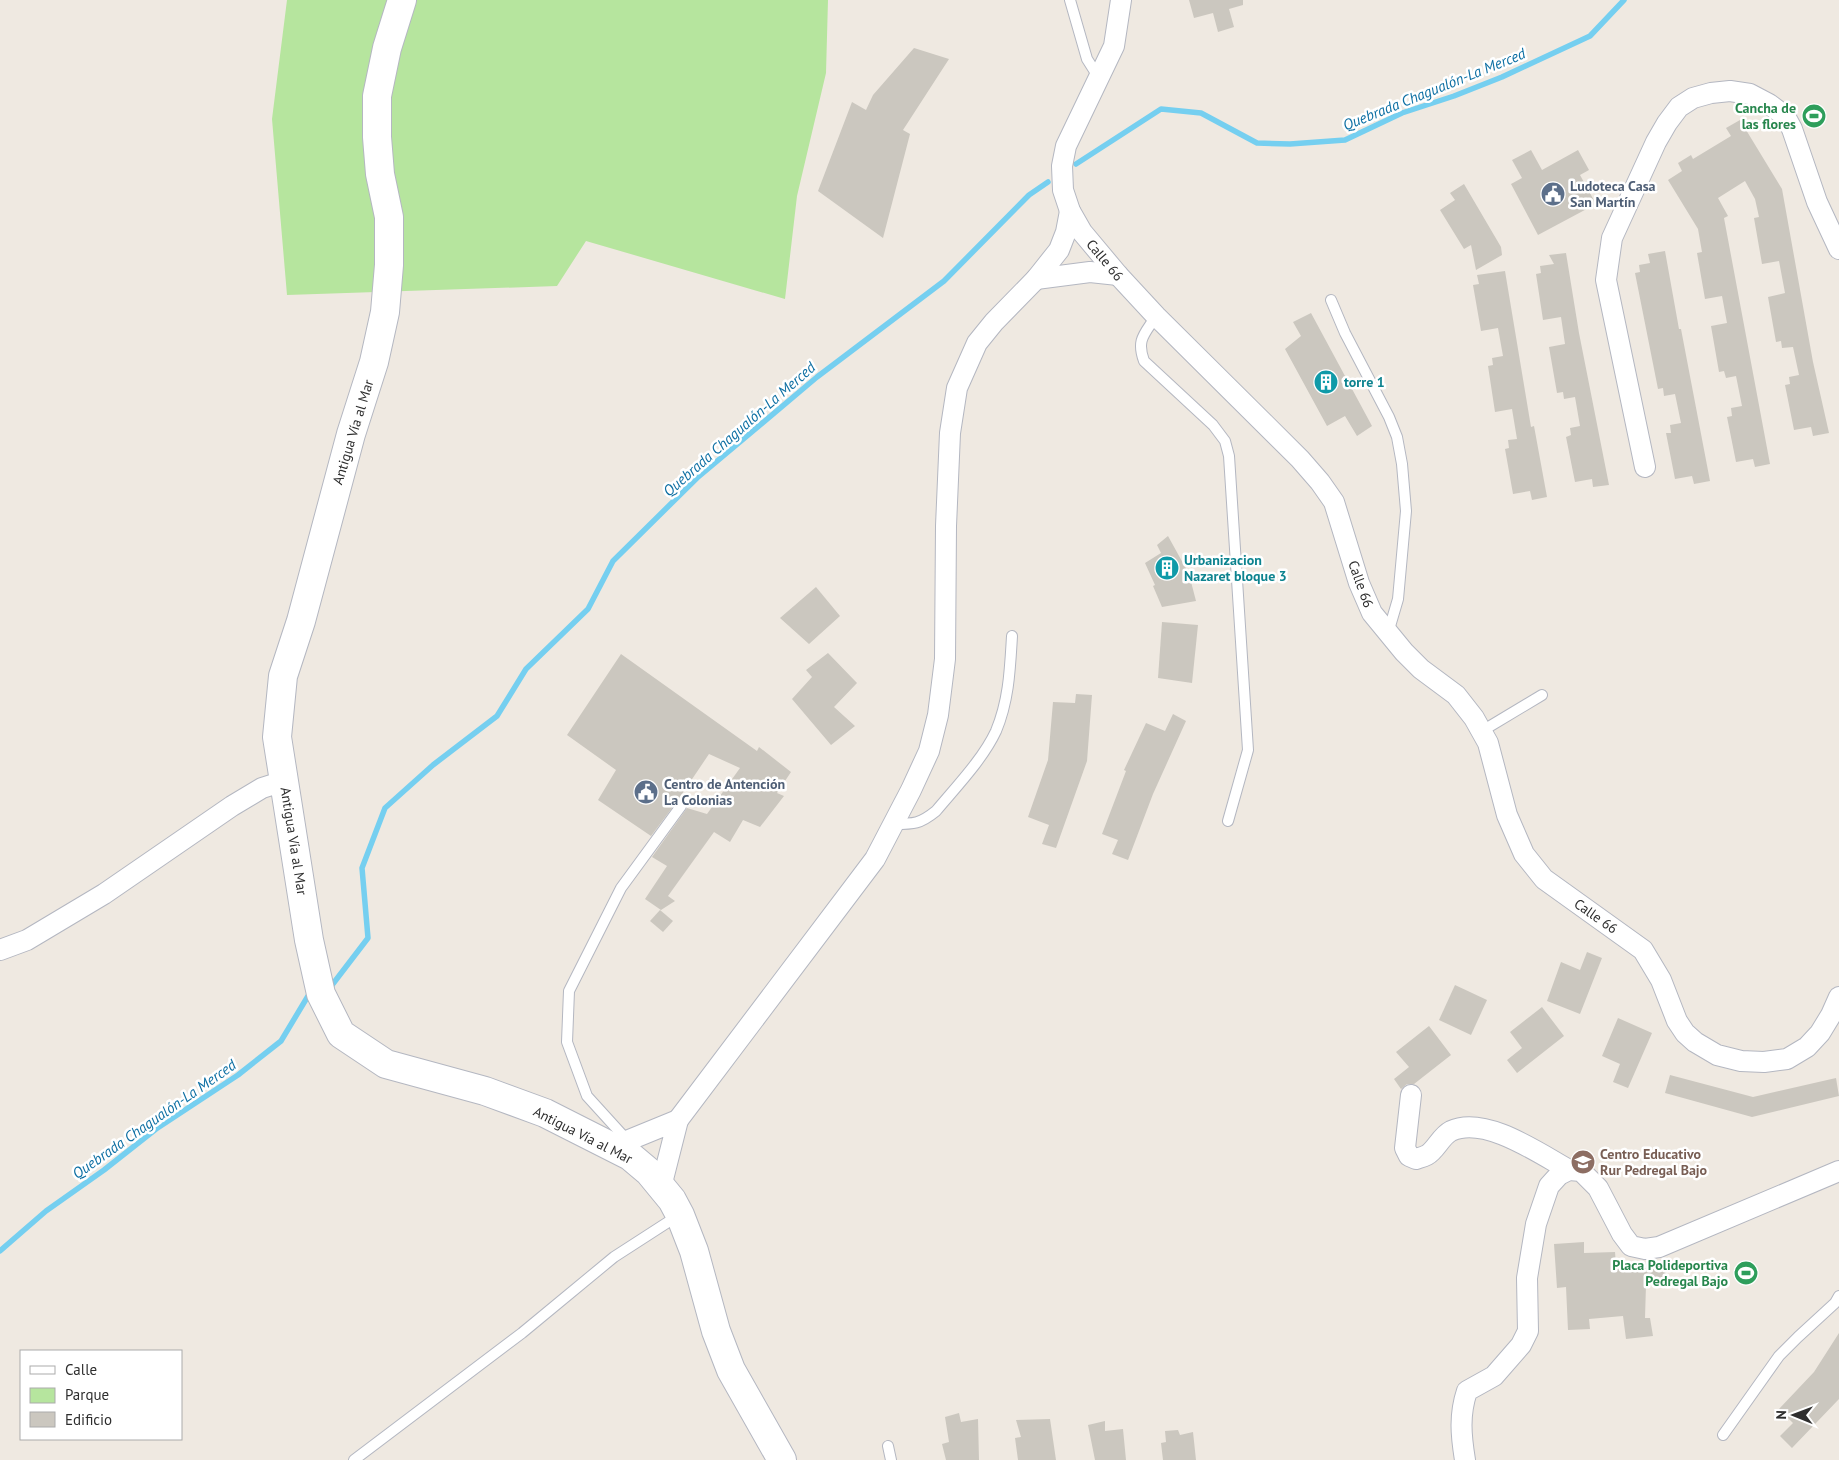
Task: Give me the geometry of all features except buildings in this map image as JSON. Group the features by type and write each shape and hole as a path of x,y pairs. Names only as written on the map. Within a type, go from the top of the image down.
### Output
{"main road":[{"name":"Antigua Vía al Mar","path":"402,0 387,48 377,96 377,137 388,217 389,265 385,312 374,362 351,434 301,621 283,676 277,737 309,940 322,994 341,1034 386,1064 485,1091 620,1143 630,1156 649,1172 672,1200 680,1215 694,1251 716,1331 731,1370 782,1460"}],"street":[{"name":"Calle 66","path":"1122,0 1114,46 1066,146 1062,166 1063,190 1070,211 1082,232 1118,276 1300,459 1320,482 1334,502 1359,583 1372,612 1404,652 1421,669 1456,695 1482,731 1488,743 1507,815 1524,854 1544,878 1643,950 1661,980 1676,1021 1695,1042 1717,1054 1742,1061 1764,1062 1787,1058 1807,1047 1820,1033 1839,997"},
{"path":"1645,467 1606,280 1612,238 1656,142 1679,107 1693,98 1711,93 1730,91 1750,94 1769,104 1785,116 1792,129 1817,202 1839,249"},
{"path":"661,1187 678,1120 875,859 929,751 938,715 945,660 946,526 950,433 957,388 977,343 994,322 1036,280 1059,250 1066,232 1070,211"},
{"path":"1036,280 1090,272 1118,276"},
{"path":"0,950 27,940 87,905 232,806 262,788 284,781"},
{"path":"1411,1095 1405,1148 1409,1156 1416,1159 1428,1155 1438,1142 1451,1131 1471,1127 1487,1129 1517,1142 1569,1170 1581,1171 1598,1188 1622,1234 1631,1246 1645,1249 1659,1247 1839,1171"},
{"path":"620,1143 678,1120"},
{"path":"1464,1460 1460,1430 1462,1406 1467,1391 1494,1376 1521,1345 1528,1331 1527,1278 1536,1224 1549,1186 1559,1175 1569,1170"}],"lane":[{"path":"1070,0 1086,59 1099,78"},
{"path":"1331,300 1345,333 1389,417 1397,437 1402,464 1406,511 1398,599 1388,633"},
{"path":"1156,316 1141,341 1140,349 1144,361 1213,425 1225,441 1229,456 1248,750 1228,821"},
{"path":"894,824 916,824 936,811 986,749 996,731 1006,699 1012,636"},
{"path":"1482,731 1542,695"},
{"path":"620,1143 587,1096 567,1042 569,991 620,888 681,806"},
{"path":"354,1460 522,1334 614,1257 680,1215"},
{"path":"1723,1435 1779,1356 1835,1303 1839,1296"},
{"path":"888,1446 892,1460"}],"green space":[{"path":"287,0 828,0 826,73 797,196 785,299 586,241 557,286 287,295 272,119"}],"waterway":[{"name":"Quebrada Chagualón-La Merced","path":"1076,164 1161,109 1201,113 1257,143 1290,144 1345,140 1402,113 1454,96 1502,77 1590,36 1624,0"},
{"name":"Quebrada Chagualón-La Merced","path":"329,989 368,938 362,868 385,808 433,765 497,716 526,669 588,609 613,561 697,478 817,377 944,281 1029,195 1048,182"},
{"name":"Quebrada Chagualón-La Merced","path":"0,1251 46,1211 104,1170 156,1129 238,1075 281,1041 308,996"}],"place":[{"name":"Cancha de las flores","path":"1814,116"},
{"name":"Ludoteca Casa San Martín","path":"1553,194"},
{"name":"torre 1","path":"1326,382"},
{"name":"Urbanizacion Nazaret bloque 3","path":"1167,568"},
{"name":"Centro de Antención La Colonias","path":"646,792"},
{"name":"Centro Educativo Rur Pedregal Bajo","path":"1583,1162"},
{"name":"Placa Polideportiva Pedregal Bajo","path":"1746,1273"}]}
